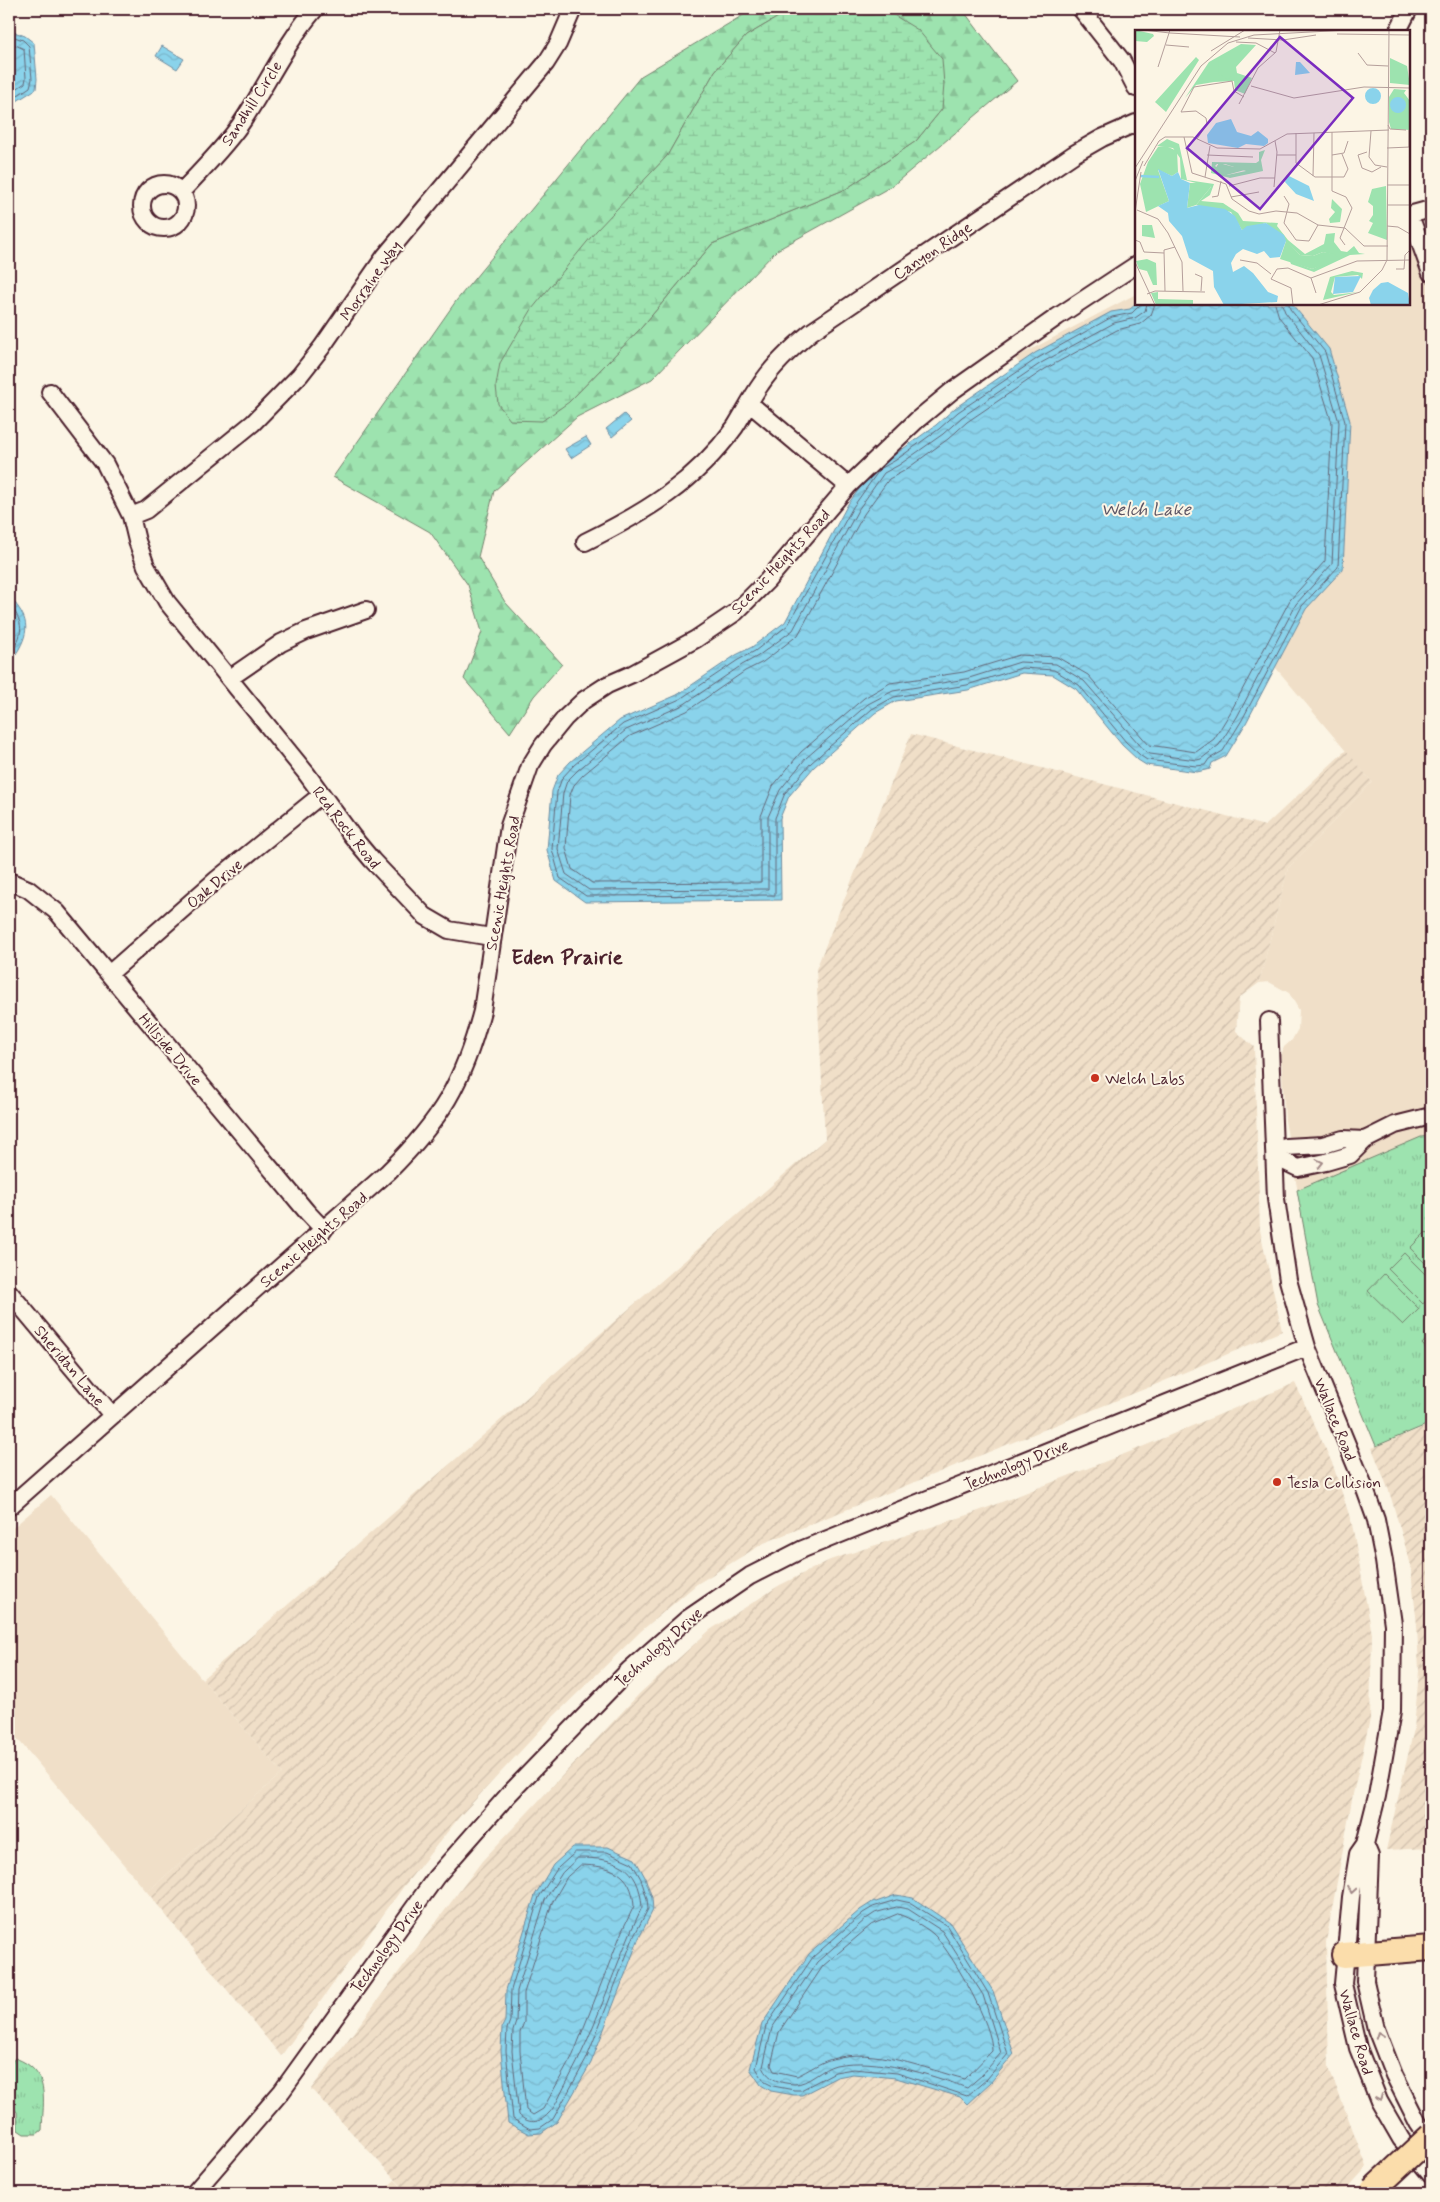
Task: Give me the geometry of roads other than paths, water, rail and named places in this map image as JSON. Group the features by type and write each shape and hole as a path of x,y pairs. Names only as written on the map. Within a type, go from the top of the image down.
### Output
{"highway":[{"path":"1344,1955 1431,1948"},
{"path":"1371,2191 1431,2136"}],"street":[{"name":"Sandhill Circle","path":"181,192 239,127 289,42 315,9"},
{"name":"Morraine Way","path":"131,516 146,510 253,423 300,375 386,256 546,63 558,44 572,9"},
{"path":"1081,9 1122,61 1135,86"},
{"path":"1398,30 1409,9"},
{"name":"Canyon Ridge","path":"585,542 632,519 663,499 688,479 724,440 777,364 811,332 1074,154 1102,138 1135,123"},
{"path":"1431,209 1410,215 1431,273"},
{"name":"Scenic Heights Road","path":"9,1507 324,1230 414,1146 432,1125 450,1098 463,1071 477,1030 483,1002 491,937 509,826 530,766 543,745 565,718 584,700 607,685 632,674 696,639 736,612 767,581 848,486 900,434 952,391 1096,290 1135,266"},
{"name":"Red Rock Road","path":"50,392 105,464 131,516 136,542 146,566 167,602 230,678 372,860 425,916 449,930 491,937"},
{"path":"749,403 848,486"},
{"path":"230,678 281,643 306,631 366,610"},
{"name":"Oak Drive","path":"109,974 216,880 321,795"},
{"name":"Hillside Drive","path":"9,881 28,889 46,902 109,974 301,1205 324,1230"},
{"name":"Wallace Road","path":"1269,1022 1276,1199 1288,1280 1307,1347 1376,1520 1394,1624 1392,1712 1379,1788 1365,1844 1358,1854 1344,1955 1343,1984 1358,2048 1379,2101 1401,2139 1431,2175"},
{"path":"1275,1157 1298,1168 1350,1155 1365,1140 1395,1125 1431,1116"},
{"name":"Sheridan Lane","path":"9,1292 112,1415"},
{"name":"Technology Drive","path":"194,2193 282,2091 436,1877 461,1846 629,1670 687,1619 750,1576 803,1549 1307,1347"},
{"name":"Wallace Road","path":"1365,1844 1370,1856 1366,1981 1376,2029 1394,2076 1418,2122 1431,2142"}],"water":[{"path":"9,30 25,36 34,43 37,79 36,89 9,106"},
{"path":"162,46 184,59 177,69 156,56"},
{"name":"Welch Lake","path":"1135,305 1293,305 1329,349 1350,421 1343,569 1306,609 1246,723 1226,756 1212,763 1210,769 1197,772 1146,765 1122,745 1076,689 1053,675 1022,673 968,690 896,701 875,713 814,767 789,796 780,818 781,900 585,902 556,881 547,850 552,791 558,775 570,762 620,720 677,695 736,655 752,647 785,622 848,504 877,465 893,456 936,425 955,408 1035,353 1111,312 1130,309"},
{"path":"624,414 631,421 612,437 606,429"},
{"path":"586,437 591,445 571,458 565,449"},
{"path":"9,596 23,615 26,627 19,649 14,657 9,660"},
{"path":"573,1847 608,1847 635,1859 645,1877 652,1898 653,1910 639,1938 591,2063 557,2122 541,2133 529,2134 508,2123 501,2051 502,2027 505,2021 506,1990 535,1895 553,1865"},
{"path":"896,1895 913,1898 950,1923 993,1991 1014,2054 991,2082 967,2104 960,2097 896,2078 853,2074 837,2077 802,2095 771,2091 761,2085 750,2069 762,2024 809,1954 860,1910 874,1901"}],"place":[{"name":"Welch Labs","path":"1095,1078"},
{"name":"Tesla Collision","path":"1277,1482"}],"district":[{"name":"Eden Prairie","path":"567,957"}]}
